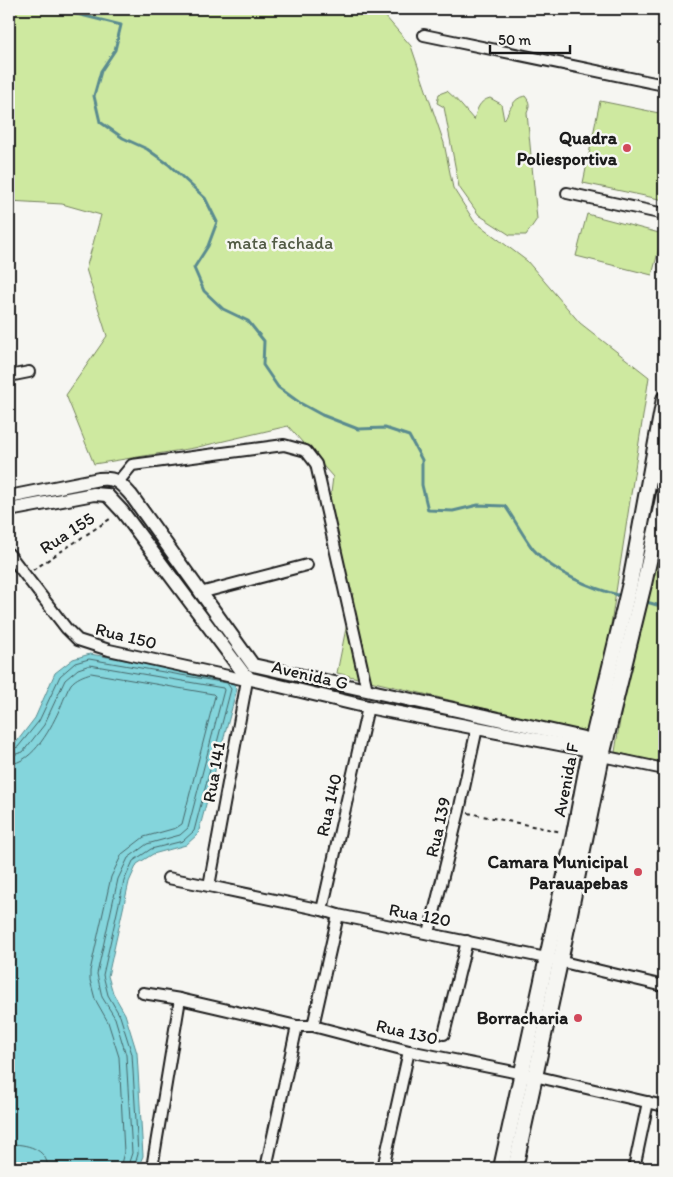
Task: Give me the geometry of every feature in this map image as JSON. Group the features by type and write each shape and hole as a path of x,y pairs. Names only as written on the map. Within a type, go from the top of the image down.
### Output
{"main road":[{"name":"Avenida F","path":"501,1168 560,962 595,748 622,613 630,583 664,399"},
{"name":"Avenida F","path":"515,1168 546,958 595,748 636,621 664,494"}],"street":[{"path":"424,35 664,85"},
{"path":"567,193 664,214"},
{"path":"9,376 29,372"},
{"path":"9,510 94,494 107,495 132,466 284,445 306,451 316,464 367,690"},
{"path":"9,497 99,479 108,478 118,482"},
{"name":"Avenida G","path":"118,482 131,495 252,665 367,690 595,748 664,770"},
{"name":"Avenida G","path":"107,495 122,511 247,679 368,707 595,748"},
{"name":"Rua 150","path":"9,554 66,628 78,640 108,650 247,679"},
{"path":"200,593 307,565"},
{"name":"Rua 141","path":"209,886 247,679 252,665"},
{"name":"Rua 140","path":"322,910 368,707"},
{"name":"Rua 139","path":"429,933 477,728"},
{"name":"Rua 120","path":"168,878 322,910 338,916 546,958 664,986"},
{"path":"313,1026 338,916"},
{"path":"444,1034 467,941"},
{"name":"Rua 130","path":"142,993 180,999 298,1026 313,1026 408,1051 528,1075 664,1106"},
{"path":"152,1168 180,999"},
{"path":"266,1168 298,1026"},
{"path":"383,1168 408,1051"},
{"path":"634,1168 648,1102"}],"path":[{"name":"Rua 155","path":"25,575 122,511"},
{"path":"459,811 574,834"}],"green space":[{"name":"mata fachada","path":"9,9 379,9 411,46 444,143 453,188 474,221 527,261 580,323 649,377 594,735 337,673 353,593 326,533 333,477 288,426 194,448 94,464 66,395 107,336 86,269 101,215 62,204 9,201"},
{"path":"447,91 474,120 479,106 486,99 490,98 501,104 504,120 517,99 525,96 528,100 527,113 537,219 526,235 510,235 479,215 459,187 444,107 437,103 439,94"},
{"name":"Quadra Poliesportiva","path":"600,101 664,114 664,200 583,183"},
{"path":"587,214 663,234 652,275 576,256"},
{"path":"664,523 664,764 615,752 621,714"}],"water":[{"path":"90,654 230,678 237,689 198,834 186,845 153,854 137,864 129,882 108,976 113,993 125,1014 137,1053 143,1156 138,1168 40,1168 9,1162 9,746 15,744 35,718 55,673 73,659"}],"waterway":[{"path":"67,9 69,12 121,25 115,50 101,71 94,96 100,122 123,138 147,149 168,164 205,198 217,222 208,246 194,268 204,291 223,309 248,321 264,341 263,365 278,387 300,403 322,415 358,429 385,428 409,436 422,460 422,485 428,510 453,511 478,505 505,506 526,539 541,558 574,579 622,596"},
{"path":"643,601 664,607"}],"place":[{"name":"Quadra Poliesportiva","path":"627,148"},
{"name":"Camara Municipal Parauapebas","path":"638,872"},
{"name":"Borracharia","path":"578,1018"}]}
